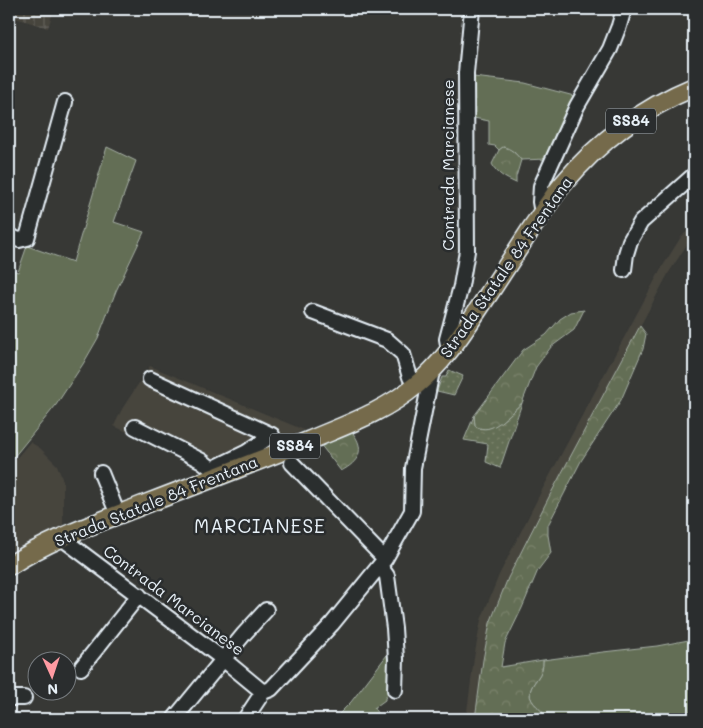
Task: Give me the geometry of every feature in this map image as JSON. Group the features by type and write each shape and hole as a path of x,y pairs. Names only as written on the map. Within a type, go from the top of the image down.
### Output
{"main road":[{"name":"Strada Statale 84 Frentana","path":"9,566 28,553 64,536 118,515 214,473 252,464 381,410 403,396 432,371 450,350 542,213 577,168 607,139 641,114 694,87"}],"street":[{"name":"Contrada Marcianese","path":"450,350 447,339 461,286 467,251 466,73 472,9"},
{"path":"542,213 540,202 541,186 577,106 610,49 624,9"},
{"path":"9,236 19,240 27,238 65,102"},
{"path":"624,270 630,241 641,222 694,175"},
{"path":"313,312 387,340 404,354 410,376 416,386"},
{"path":"245,719 263,692 270,689 332,624 383,562 412,511 413,468 432,371"},
{"path":"135,427 202,461 214,473 272,435 150,380"},
{"path":"292,463 383,562 394,628 395,690"},
{"path":"101,473 118,515"},
{"name":"Contrada Marcianese","path":"64,536 67,542 223,659 263,692"},
{"path":"81,668 139,596"},
{"path":"174,719 266,610"},
{"path":"9,698 24,698"}],"shaded area":[{"path":"9,9 54,9 48,28 9,16"},
{"path":"694,225 694,237 668,274 508,578 490,623 475,719 466,719 481,620 499,575 542,490 661,269 681,237"},
{"path":"150,366 304,430 203,474 198,465 114,426 122,409"},
{"path":"30,442 40,448 57,465 63,481 63,529 9,558 9,467"}],"green space":[{"path":"473,77 525,83 578,97 548,159 521,160 514,152 503,147 499,150 495,146 489,145 489,121 474,118"},
{"path":"107,147 136,161 114,222 144,232 116,291 98,338 83,364 56,405 9,463 9,269 18,272 27,246 73,262"},
{"path":"503,147 511,150 521,160 516,183 502,175 492,164 499,150"},
{"path":"584,310 574,330 551,347 536,367 522,403 493,428 486,429 475,426 474,416 523,350 546,335 560,319 571,312"},
{"path":"640,326 646,334 643,349 621,400 581,461 548,525 551,553 538,570 505,643 501,667 543,660 542,671 531,689 530,697 543,712 546,719 475,719 490,623 508,578"},
{"path":"449,370 463,376 454,395 437,391 442,377 446,377"},
{"path":"522,403 500,468 486,462 488,444 464,440 474,416 475,426 481,429 488,428 506,418"},
{"path":"352,432 359,444 358,454 352,464 341,471 320,444"},
{"path":"694,639 694,645 688,661 691,692 694,698 694,719 678,719 676,716 653,715 638,719 546,719 543,712 530,697 531,689 542,671 543,660 657,646"},
{"path":"390,651 392,689 385,700 374,708 381,719 334,719 351,702"}],"district":[{"name":"MARCIANESE","path":"260,526"}]}
